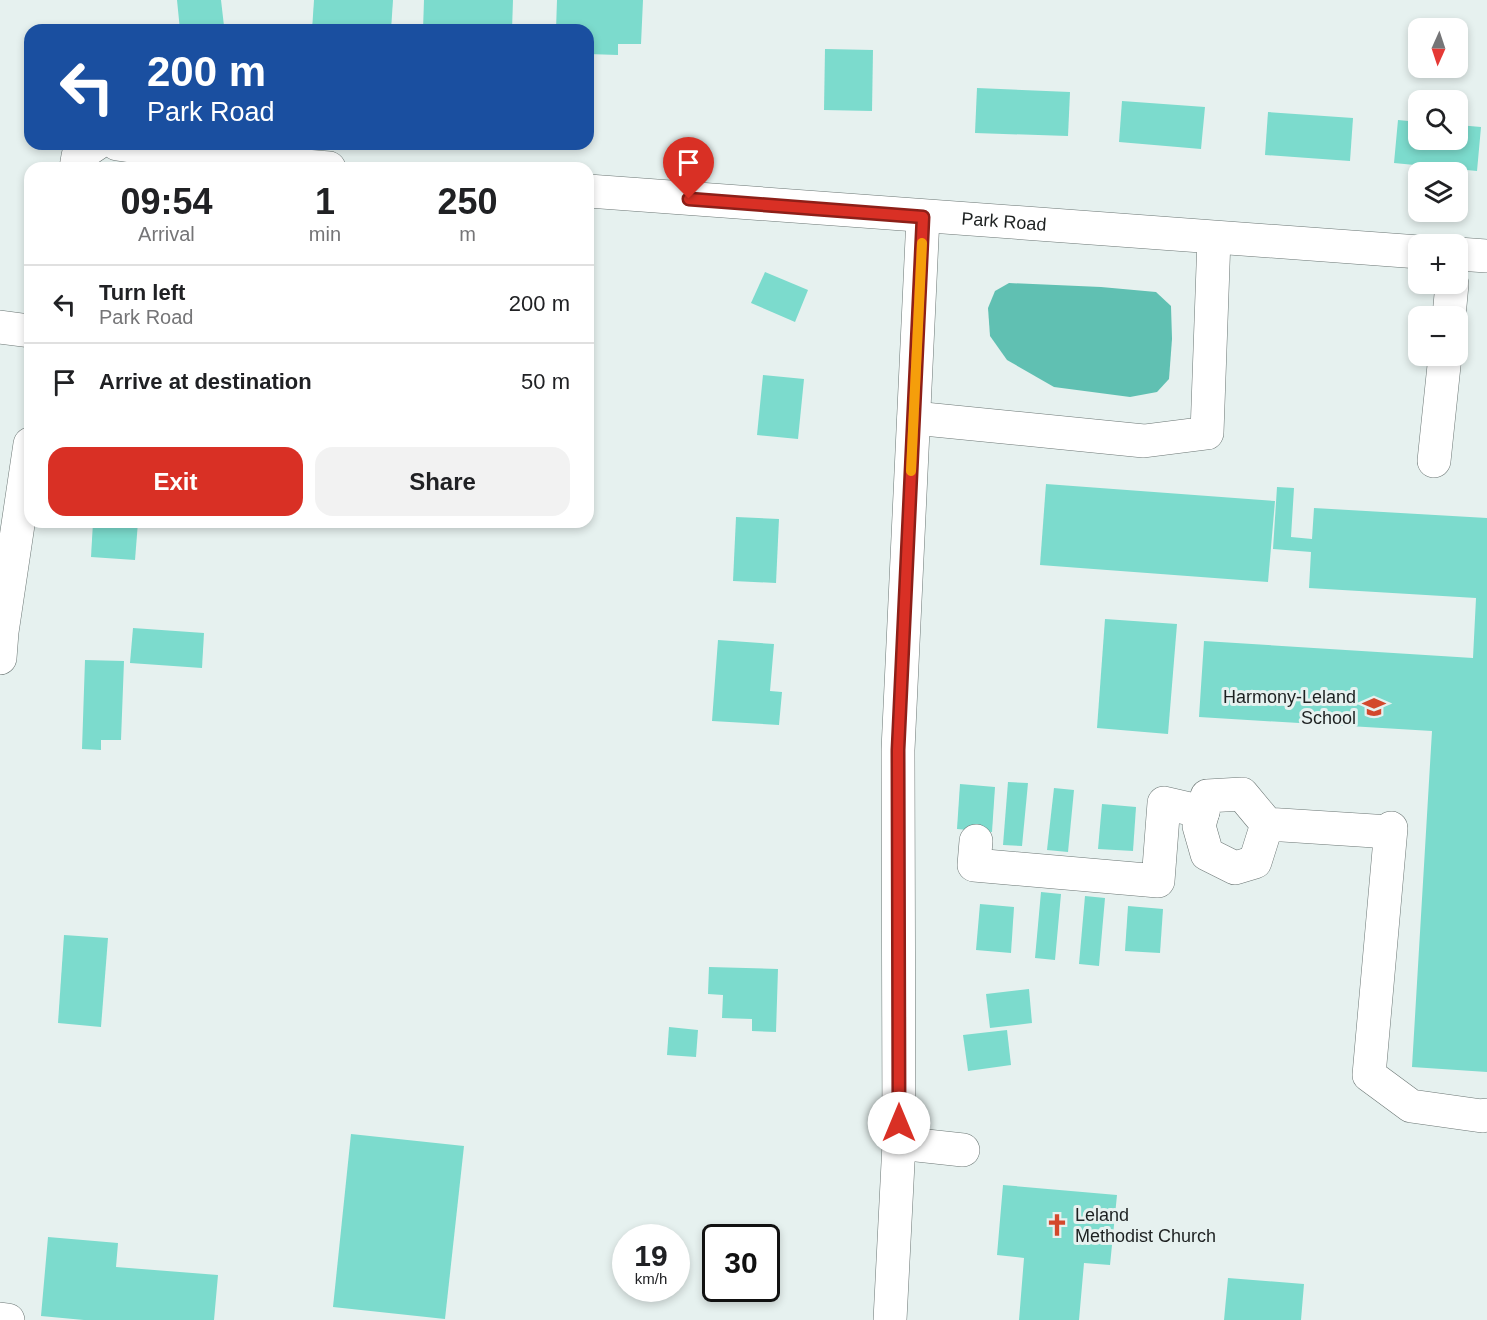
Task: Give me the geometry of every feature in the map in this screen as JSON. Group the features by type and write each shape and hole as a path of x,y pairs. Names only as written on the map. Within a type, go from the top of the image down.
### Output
{"street":[{"path":"77,162 78,156 87,150"},
{"path":"159,150 257,162"},
{"name":"Park Road","path":"594,191 1408,251"},
{"path":"890,1320 900,1143 898,750 923,217"},
{"path":"914,418 1144,441 1207,433 1214,238"},
{"path":"1468,255 1487,256"},
{"path":"0,327 24,330"},
{"path":"1434,461 1444,366"},
{"path":"0,658 24,484"},
{"path":"1267,824 1255,862 1235,868 1207,854 1198,826 1207,796 1242,794 1267,824 1391,830 1369,1074 1411,1106 1487,1115"},
{"path":"976,841 974,865 1158,881 1164,804 1203,812"},
{"path":"900,1143 963,1150"},
{"path":"0,1319 8,1320"}],"shaded area":[{"path":"1009,283 1156,292 1171,306 1172,339 1169,379 1157,392 1130,397 1054,387 1007,360 990,336 988,308 995,291"}],"building":[{"path":"177,0 221,0 224,24 179,24"},
{"path":"314,0 393,0 391,24 312,24"},
{"path":"424,0 513,0 512,24 423,24"},
{"path":"557,0 643,0 641,44 618,44 618,55 594,54 594,24 556,24"},
{"path":"825,49 873,50 872,111 824,110"},
{"path":"977,88 1070,92 1068,136 975,133"},
{"path":"1122,101 1205,107 1201,149 1119,142"},
{"path":"1268,112 1353,118 1350,161 1265,155"},
{"path":"1398,120 1408,121 1408,150 1468,150 1468,126 1481,127 1477,171 1468,170 1468,162 1394,163"},
{"path":"765,272 808,290 795,322 751,303"},
{"path":"763,375 804,379 798,439 757,435"},
{"path":"1046,484 1275,501 1268,582 1040,565"},
{"path":"1277,487 1294,488 1291,537 1312,539 1314,508 1487,518 1487,1072 1412,1067 1432,731 1199,717 1204,641 1473,658 1476,598 1309,588 1311,552 1273,549"},
{"path":"736,517 779,519 776,583 733,581"},
{"path":"93,528 138,528 135,560 91,557"},
{"path":"1105,619 1177,624 1168,734 1097,728"},
{"path":"133,628 204,633 202,668 130,663"},
{"path":"718,640 774,644 770,691 782,692 779,725 712,721"},
{"path":"85,660 124,661 121,740 101,740 101,750 82,749"},
{"path":"1008,782 1028,783 1022,846 1003,845"},
{"path":"960,784 995,787 992,832 957,829"},
{"path":"1054,788 1074,790 1068,852 1047,850"},
{"path":"1102,804 1136,807 1133,851 1098,849"},
{"path":"1041,892 1061,894 1055,960 1035,958"},
{"path":"1085,896 1105,898 1099,966 1079,964"},
{"path":"980,904 1014,907 1011,953 976,950"},
{"path":"1128,906 1163,909 1160,953 1125,951"},
{"path":"64,935 108,938 101,1027 58,1023"},
{"path":"709,967 778,969 776,1032 752,1031 752,1019 722,1018 723,995 708,994"},
{"path":"1029,989 1032,1023 990,1028 986,994"},
{"path":"669,1027 698,1030 696,1057 667,1055"},
{"path":"1007,1030 1011,1065 968,1071 963,1035"},
{"path":"351,1134 464,1146 445,1319 333,1307"},
{"name":"Leland Methodist Church","path":"1003,1185 1117,1195 1110,1265 1084,1263 1079,1320 1019,1320 1024,1258 997,1255"},
{"path":"48,1237 118,1243 116,1267 218,1275 214,1320 84,1320 41,1316"},
{"path":"1228,1278 1304,1284 1301,1320 1224,1320"}],"slow traffic":[{"path":"911,471 922,243"}],"place":[{"name":"Harmony-Leland School","path":"1374,707"},
{"name":"Leland Methodist Church","path":"1057,1225"}],"route":[{"path":"689,199 923,217 898,750 899,1123"}]}
